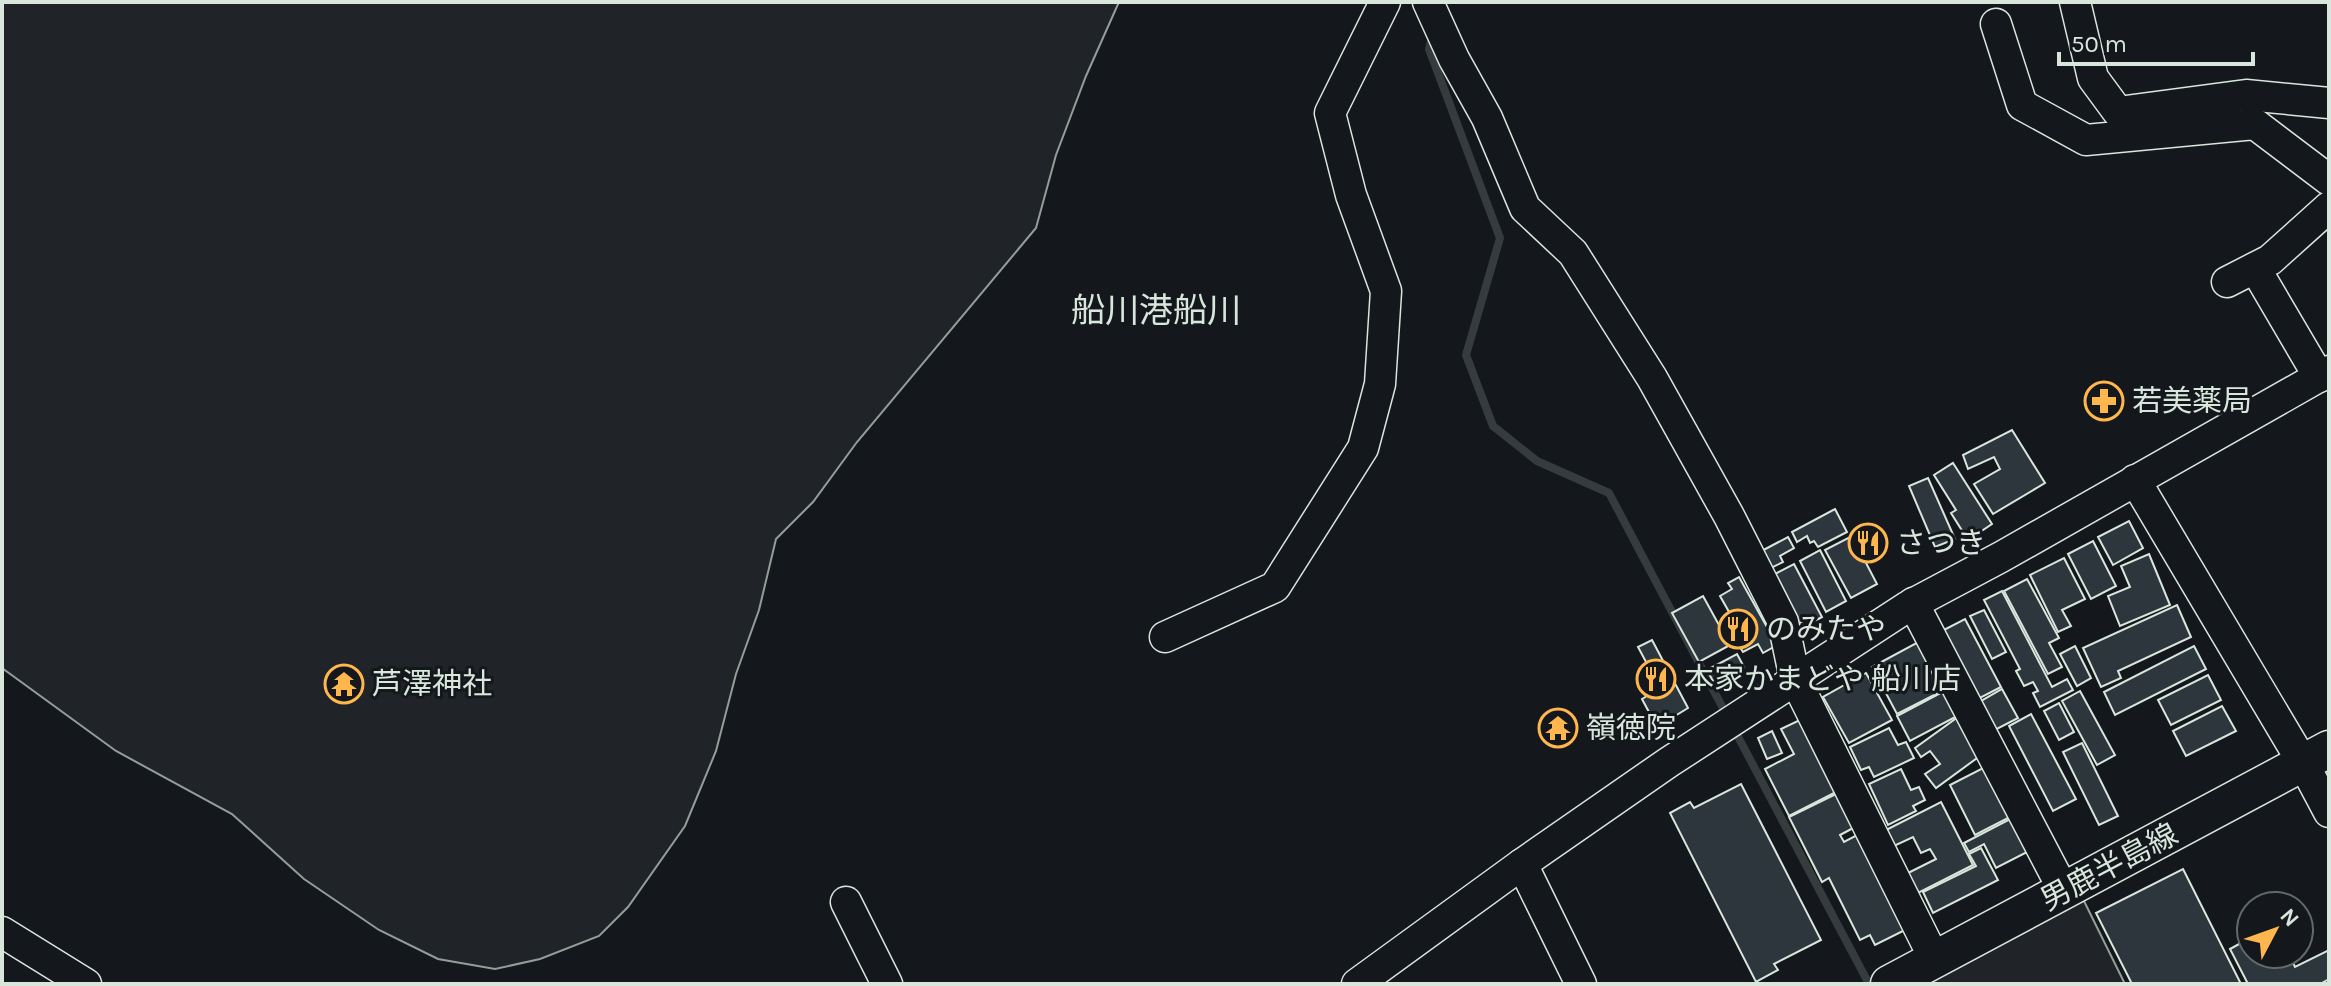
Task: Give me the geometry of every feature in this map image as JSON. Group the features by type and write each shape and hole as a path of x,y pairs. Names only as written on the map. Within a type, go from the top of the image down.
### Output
{"main road":[{"name":"男鹿半島線","path":"1889,984 2316,756"}],"street":[{"path":"1165,637 1275,587 1363,448 1380,384 1386,291 1351,195 1330,113 1385,2"},
{"path":"1428,2 1454,59 1487,118 1525,208 1573,253 1652,378 1729,516 1783,622 1795,679 1935,960"},
{"path":"2075,2 2093,78 2118,112 2246,95 2329,103"},
{"path":"1996,24 2022,105 2086,140 2255,124 2329,180"},
{"path":"2227,282 2270,260 2329,207"},
{"path":"1357,984 1669,762 1913,603 2001,557 2324,374 2255,268"},
{"path":"2135,480 2316,756 2329,812"},
{"path":"1913,603 2064,891"},
{"path":"1522,864 1581,984"},
{"path":"846,902 887,984"},
{"path":"2,932 86,984"}],"shaded area":[{"path":"2,2 1119,2 1056,155 1036,228 857,442 813,502 776,539 759,610 736,674 716,751 685,826 628,907 599,936 540,959 495,969 438,959 379,930 304,879 232,814 116,751 2,668"},
{"path":"2082,897 2125,984 1921,984"}],"building":[{"path":"2012,430 2045,483 1993,514 1974,484 2000,469 1994,457 1968,469 1963,455"},
{"path":"1953,463 1992,524 1968,540 1951,513 1956,510 1934,475"},
{"path":"1928,478 1955,539 1935,547 1909,486"},
{"path":"1835,509 1847,532 1818,547 1814,541 1810,543 1807,536 1797,542 1792,532"},
{"path":"2129,521 2143,548 2113,565 2098,537"},
{"path":"1852,536 1877,584 1851,598 1825,550"},
{"path":"1788,537 1794,548 1780,556 1783,562 1765,571 1756,554"},
{"path":"2093,541 2116,586 2091,599 2068,554"},
{"path":"1820,550 1846,601 1826,612 1800,561"},
{"path":"2149,554 2170,605 2120,626 2108,596 2130,587 2121,566"},
{"path":"2064,558 2085,599 2062,610 2071,626 2058,632 2030,575"},
{"path":"1794,564 1822,617 1809,624 1807,619 1796,625 1771,576"},
{"path":"1739,577 1777,645 1763,653 1758,644 1743,652 1738,644 1745,640 1720,596 1732,589 1728,583"},
{"path":"2027,579 2059,638 2049,643 2062,667 2048,674 2004,591"},
{"path":"2002,591 2052,687 2067,679 2073,690 2040,707 2033,693 2038,691 2033,682 2024,686 2016,671 2020,669 1984,600"},
{"path":"1703,596 1730,645 1699,662 1672,613"},
{"path":"2177,605 2191,637 2118,671 2121,678 2101,687 2083,648"},
{"path":"1984,610 2006,652 1992,659 1970,616"},
{"path":"1965,619 2001,687 1974,701 1938,633"},
{"path":"1652,640 1688,708 1657,727 1642,699 1660,688 1638,647"},
{"path":"1922,640 1948,688 1897,714 1872,667"},
{"path":"2075,646 2091,678 2077,686 2060,654"},
{"path":"2194,646 2206,669 2115,715 2104,692"},
{"path":"1737,654 1744,667 1714,683 1707,670"},
{"path":"1866,673 1892,720 1849,743 1823,697"},
{"path":"2208,675 2221,700 2171,725 2158,700"},
{"path":"1948,689 1961,714 1910,741 1897,716"},
{"path":"2002,689 2018,718 1991,732 1976,704"},
{"path":"2080,691 2115,755 2097,765 2062,701"},
{"path":"2059,703 2074,732 2059,740 2044,711"},
{"path":"2222,706 2236,731 2186,756 2173,731"},
{"path":"2031,714 2076,799 2053,811 2009,726"},
{"path":"1958,717 1984,753 1936,788 1925,774 1940,764 1930,751 1921,757 1915,748"},
{"path":"1804,718 1840,790 1789,816 1765,769 1794,754 1781,729"},
{"path":"1889,728 1898,745 1906,742 1914,758 1874,777 1869,767 1861,770 1850,747"},
{"path":"1772,731 1782,753 1767,759 1758,738"},
{"path":"2082,743 2118,816 2099,825 2063,752"},
{"path":"1987,766 2012,816 1975,835 1950,785"},
{"path":"1901,769 1911,790 1919,787 1925,800 1913,806 1916,811 1888,825 1869,784"},
{"path":"1741,784 1821,940 1774,964 1778,970 1756,982 1670,813 1690,802 1694,808"},
{"path":"1840,792 1857,826 1840,835 1844,842 1861,833 1909,928 1875,945 1870,935 1860,940 1829,878 1822,882 1789,817"},
{"path":"1941,802 1973,865 1918,893 1908,873 1936,859 1930,849 1921,853 1913,837 1894,846 1886,830"},
{"path":"2014,817 2031,850 1996,868 1984,844 1969,852 1964,843"},
{"path":"1981,848 1998,880 1933,913 1923,892 1976,866 1969,854"},
{"path":"2183,869 2241,984 2132,984 2096,913"},
{"path":"2329,950 2329,979 2320,984 2248,984 2241,970 2315,970 2315,957"}],"waterway":[{"path":"1433,34 1429,49 1500,238 1466,355 1493,426 1537,461 1609,493 1869,984"}],"place":[{"name":"若美薬局","path":"2104,401"},
{"name":"さつき","path":"1868,543"},
{"name":"のみたや","path":"1738,629"},
{"name":"本家かまどや 船川店","path":"1656,679"},
{"name":"芦澤神社","path":"344,684"},
{"name":"嶺徳院","path":"1558,728"}],"district":[{"name":"船川港船川","path":"1156,311"}]}
